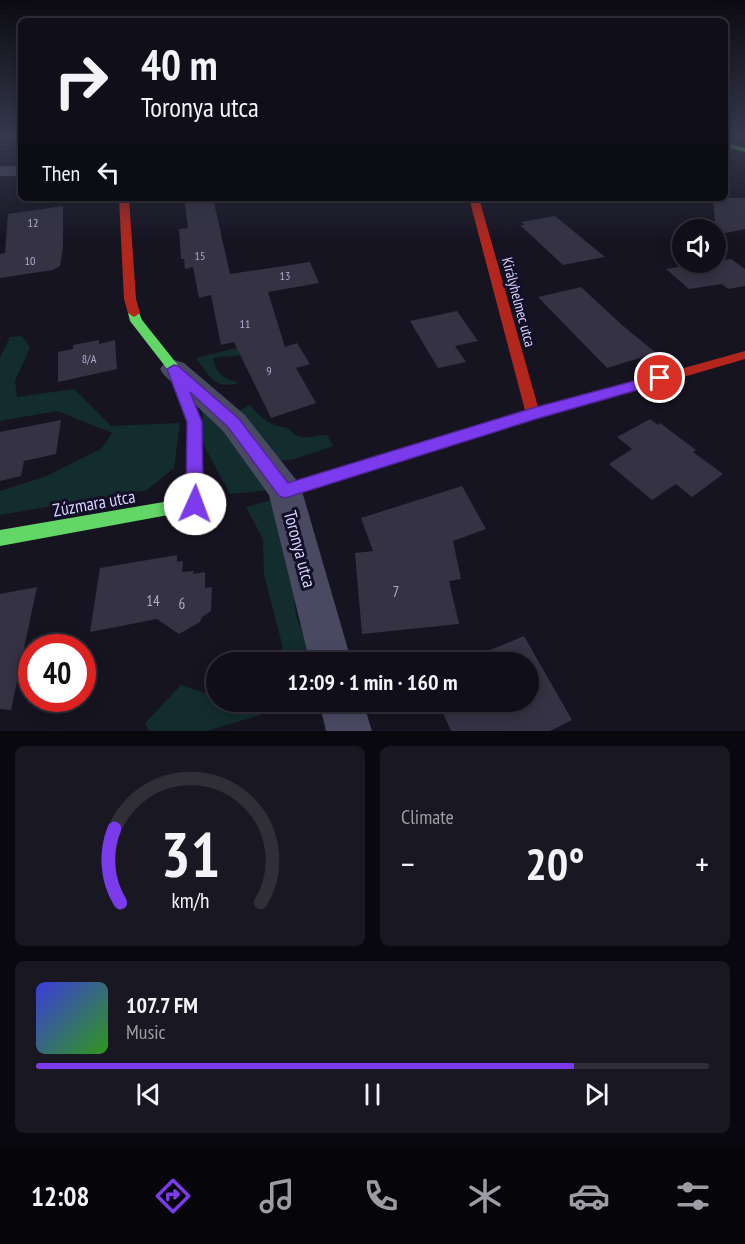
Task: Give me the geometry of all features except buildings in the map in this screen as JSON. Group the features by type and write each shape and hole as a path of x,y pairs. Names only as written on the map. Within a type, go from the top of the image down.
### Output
{"street":[{"name":"Toronya utca","path":"124,201 130,299 136,321 174,369 234,423 285,491 328,652"},
{"name":"Királyhelmec utca","path":"475,201 533,414"},
{"path":"285,491 533,414 745,355"},
{"name":"Toronya utca","path":"174,369 195,422 195,504"},
{"name":"Zúzmara utca","path":"0,538 195,504"},
{"path":"344,712 349,731"}],"green space":[{"path":"22,336 30,347 15,381 17,397 74,389 111,426 180,423 174,468 147,490 0,515 0,491 47,476 101,449 112,433 57,411 0,421 0,358 10,337"},
{"path":"266,340 242,355 213,358 222,375 240,383 224,385 214,381 197,360 197,358"},
{"path":"250,405 271,424 288,428 297,436 302,437 327,435 333,446 295,459 280,461 237,412"},
{"path":"202,409 224,421 270,490 230,494 203,444"},
{"path":"272,500 286,527 296,615 310,652 282,652 283,648 264,575 263,539 246,507"},
{"path":"181,685 206,694 206,712 270,712 207,731 149,731 145,723"}],"traffic: fast":[{"path":"0,538 195,504 195,422 174,369 136,321 134,313"},
{"path":"285,491 533,414 639,385"}],"traffic: jam":[{"path":"124,201 130,299 134,313"},
{"path":"475,201 533,414"},
{"path":"639,385 745,355"}],"route":[{"path":"195,504 195,422 174,369 234,423 285,491 533,414 660,378"}]}
